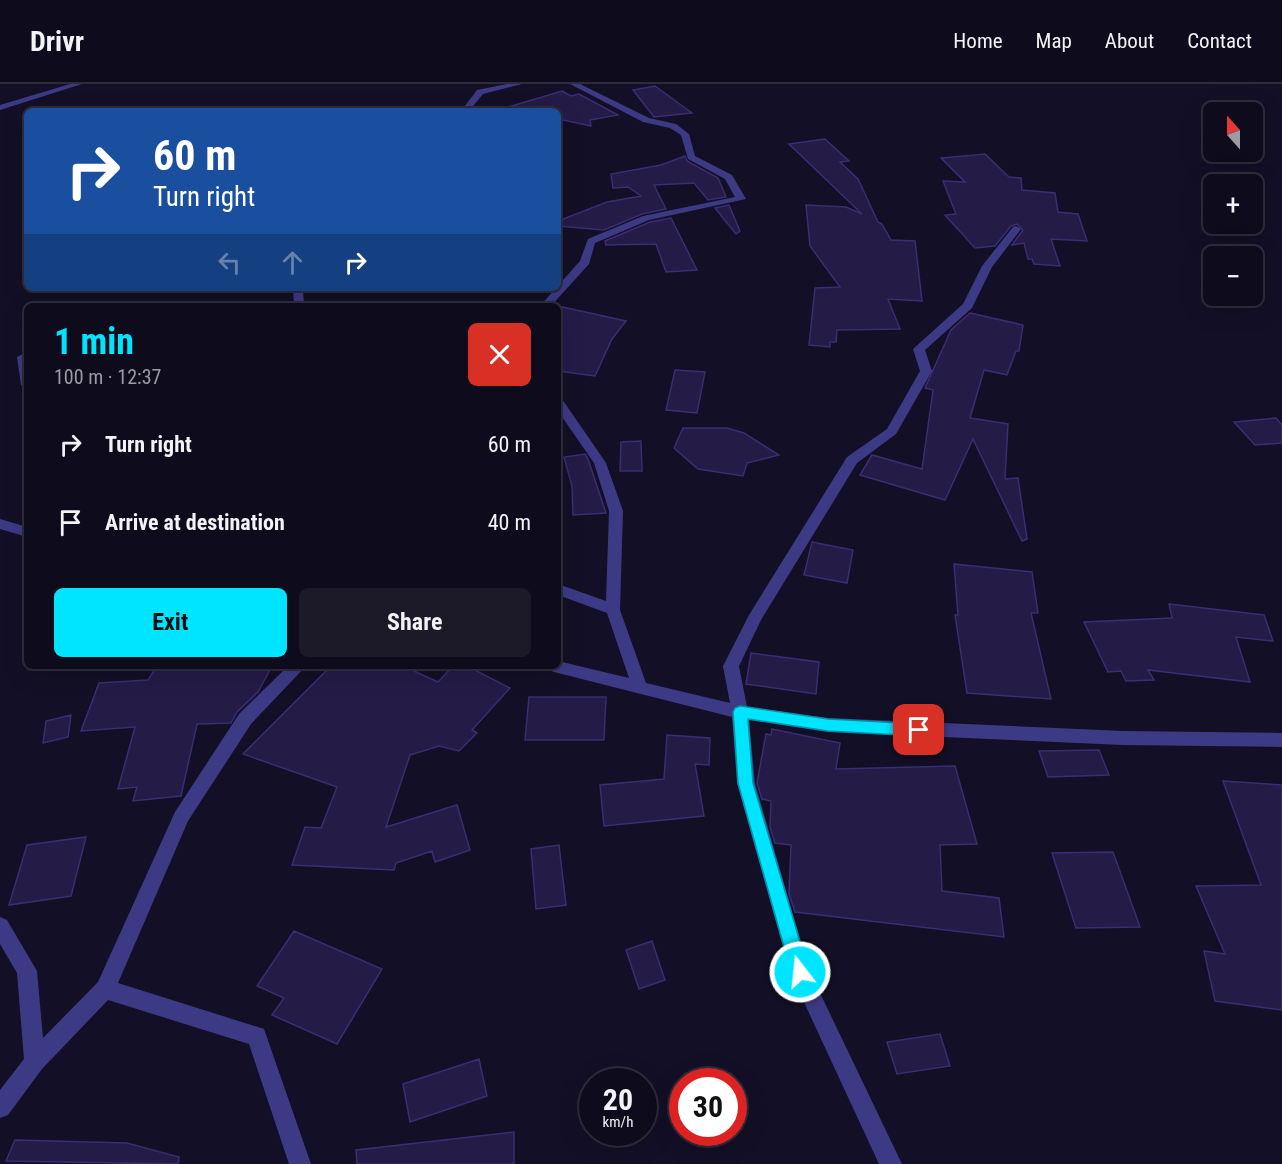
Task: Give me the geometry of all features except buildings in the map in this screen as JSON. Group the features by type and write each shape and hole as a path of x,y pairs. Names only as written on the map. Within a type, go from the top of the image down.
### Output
{"street":[{"path":"0,108 78,84"},
{"path":"467,108 480,92 518,84"},
{"path":"561,288 585,262 591,241 616,226 663,212 699,209 741,199 729,177 691,157 685,134 673,126 646,120 574,84"},
{"path":"891,1164 800,972 746,783 740,712 731,666 754,619 852,460 892,431 926,371 919,349 968,306 987,266 1016,229"},
{"path":"548,303 559,291"},
{"path":"23,357 24,364"},
{"path":"561,406 600,463 616,511 613,610 640,687"},
{"path":"0,524 24,531"},
{"path":"561,590 613,610"},
{"path":"561,668 740,712 828,725 942,732 1282,740"},
{"path":"0,1107 34,1062 105,989 181,818 245,719 295,669"},
{"path":"0,926 27,971 34,1062"},
{"path":"105,989 257,1036 300,1164"}],"route":[{"path":"800,972 746,783 740,712 828,725 919,730"}]}
